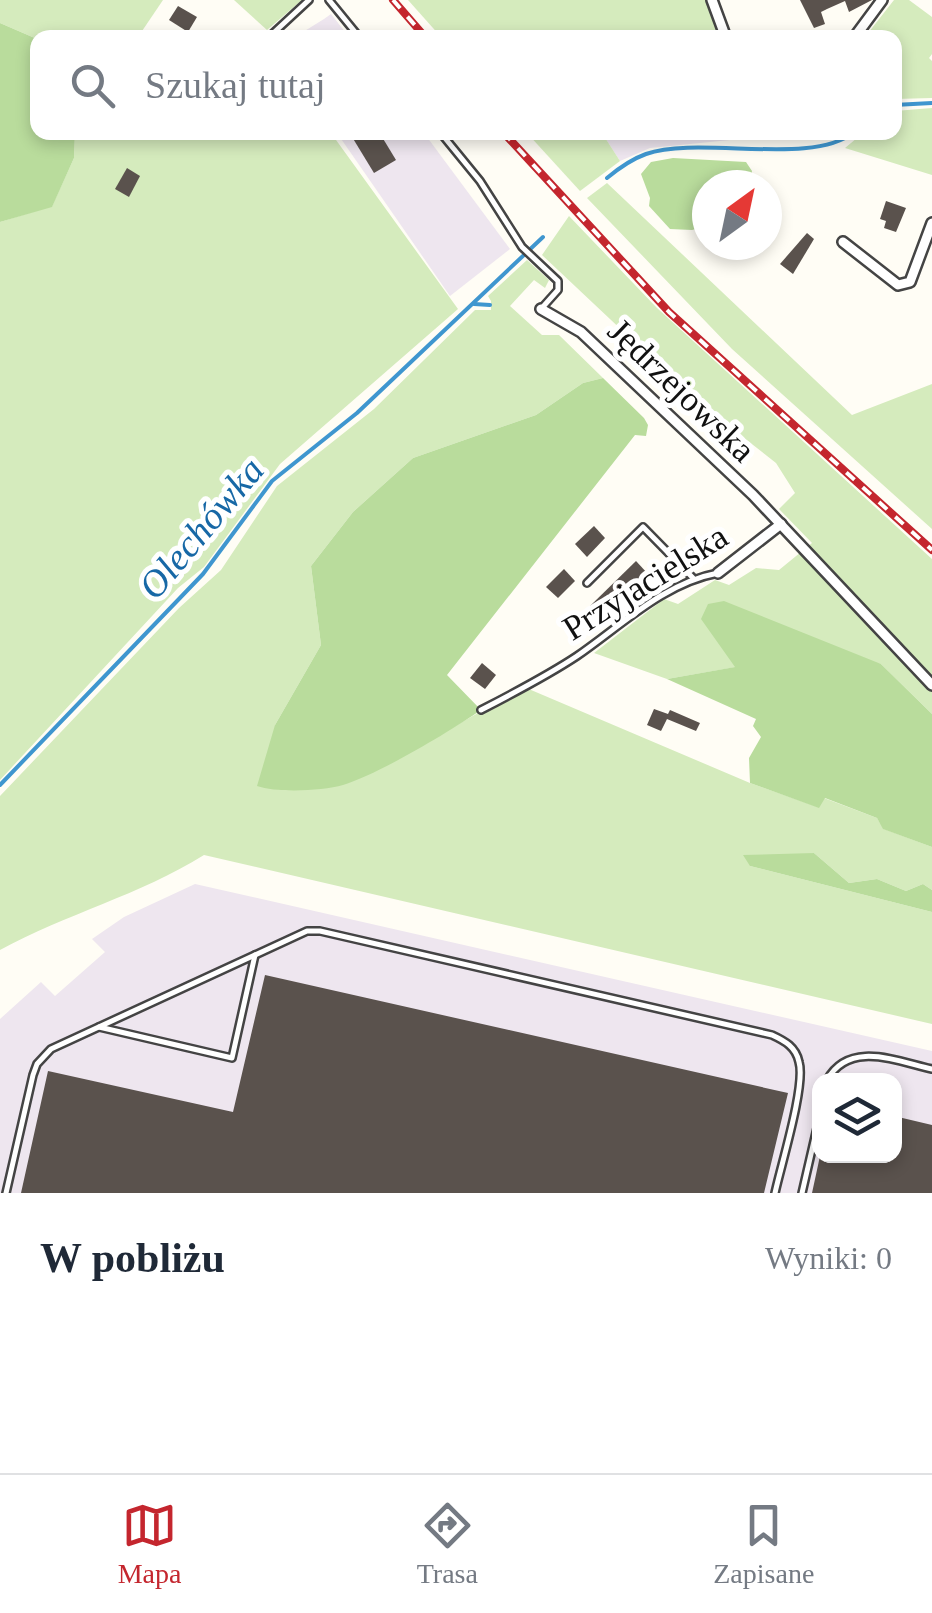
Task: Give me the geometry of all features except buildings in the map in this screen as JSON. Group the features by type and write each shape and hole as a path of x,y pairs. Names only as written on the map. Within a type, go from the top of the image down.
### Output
{"street":[{"path":"712,0 723,30"},
{"path":"860,30 882,0"},
{"path":"843,242 898,285 905,285 910,282 932,223"},
{"name":"Jędrzejowska","path":"541,309 581,332 781,524 932,685"},
{"name":"Przyjacielska","path":"718,573 781,524"}],"lane":[{"path":"277,30 309,0"},
{"path":"329,0 353,30"},
{"name":"Jędrzejowska","path":"447,140 480,181 522,247 560,284 541,309"},
{"path":"587,583 643,527 693,578"},
{"name":"Przyjacielska","path":"481,710 573,659 661,596 693,578 718,573"},
{"path":"6,1193 4,1183 37,1064 51,1049 307,932 320,931 772,1035 795,1050 800,1076 775,1193"},
{"path":"99,1027 232,1058 254,956"},
{"path":"831,1073 848,1058 861,1055 932,1069"},
{"path":"802,1193 812,1150"}],"shaded area":[{"path":"331,14 344,30 306,30"},
{"path":"342,140 429,140 510,249 450,296"},
{"path":"606,140 730,140 650,148 620,161"},
{"path":"195,884 932,1051 932,1193 0,1193 0,1019 41,982 55,996 105,952 92,939 124,917"}],"green space":[{"path":"0,0 163,0 143,30 30,30 30,36 0,23"},
{"path":"234,0 302,0 267,30"},
{"path":"408,0 709,0 720,30 435,30"},
{"path":"894,0 909,0 932,17 932,98 902,99 902,30 870,30"},
{"path":"0,23 30,36 30,140 75,140 74,158 52,207 0,222"},
{"path":"932,108 932,175 845,148 855,140 902,140 902,110"},
{"path":"75,140 336,140 458,309 280,464 204,567 178,588 0,780 0,222 52,206 74,158"},
{"path":"533,140 606,140 620,161 580,191"},
{"path":"673,158 746,162 751,170 692,170 692,230 670,229 649,206 641,174 651,162"},
{"path":"607,183 852,415 932,384 932,529 732,349 587,198"},
{"path":"569,216 657,308 932,559 932,714 881,664 722,646 736,667 667,679 594,653 664,599 678,604 715,580 729,585 756,568 779,570 812,543 779,509 795,493 776,463 697,401 542,255"},
{"path":"527,260 549,280 545,288 534,280 510,306 542,335 559,335 603,378 583,383 536,415 413,458 353,512 311,566 321,645 275,725 341,785 375,771 524,687 750,783 818,807 824,798 877,818 884,829 932,847 932,890 923,884 906,891 877,879 849,883 814,853 750,866 932,912 932,1024 204,855 154,882 0,950 0,796 179,608 221,570 277,486 374,409 475,310 491,310 488,296"},
{"path":"603,378 644,418 648,425 646,436 635,435 447,675 481,710 358,780 324,789 276,790 257,786 275,725 321,645 311,566 353,512 413,458 536,415 583,383"},
{"path":"724,601 881,664 932,714 932,847 883,829 877,818 825,798 819,808 750,783 749,758 761,737 753,726 756,719 667,679 735,667 701,619 708,604"},
{"path":"814,853 849,883 877,879 906,891 923,884 932,890 932,912 750,866 743,855"}],"waterway":[{"name":"Olechówka","path":"902,105 932,103"},
{"name":"Olechówka","path":"607,178 636,158 668,149 811,148 839,140"},
{"name":"Olechówka","path":"0,785 203,574 272,481 357,413 543,237"},
{"path":"474,304 490,305"}],"railway":[{"path":"393,0 419,30"},
{"path":"510,140 669,312 932,550"}]}
